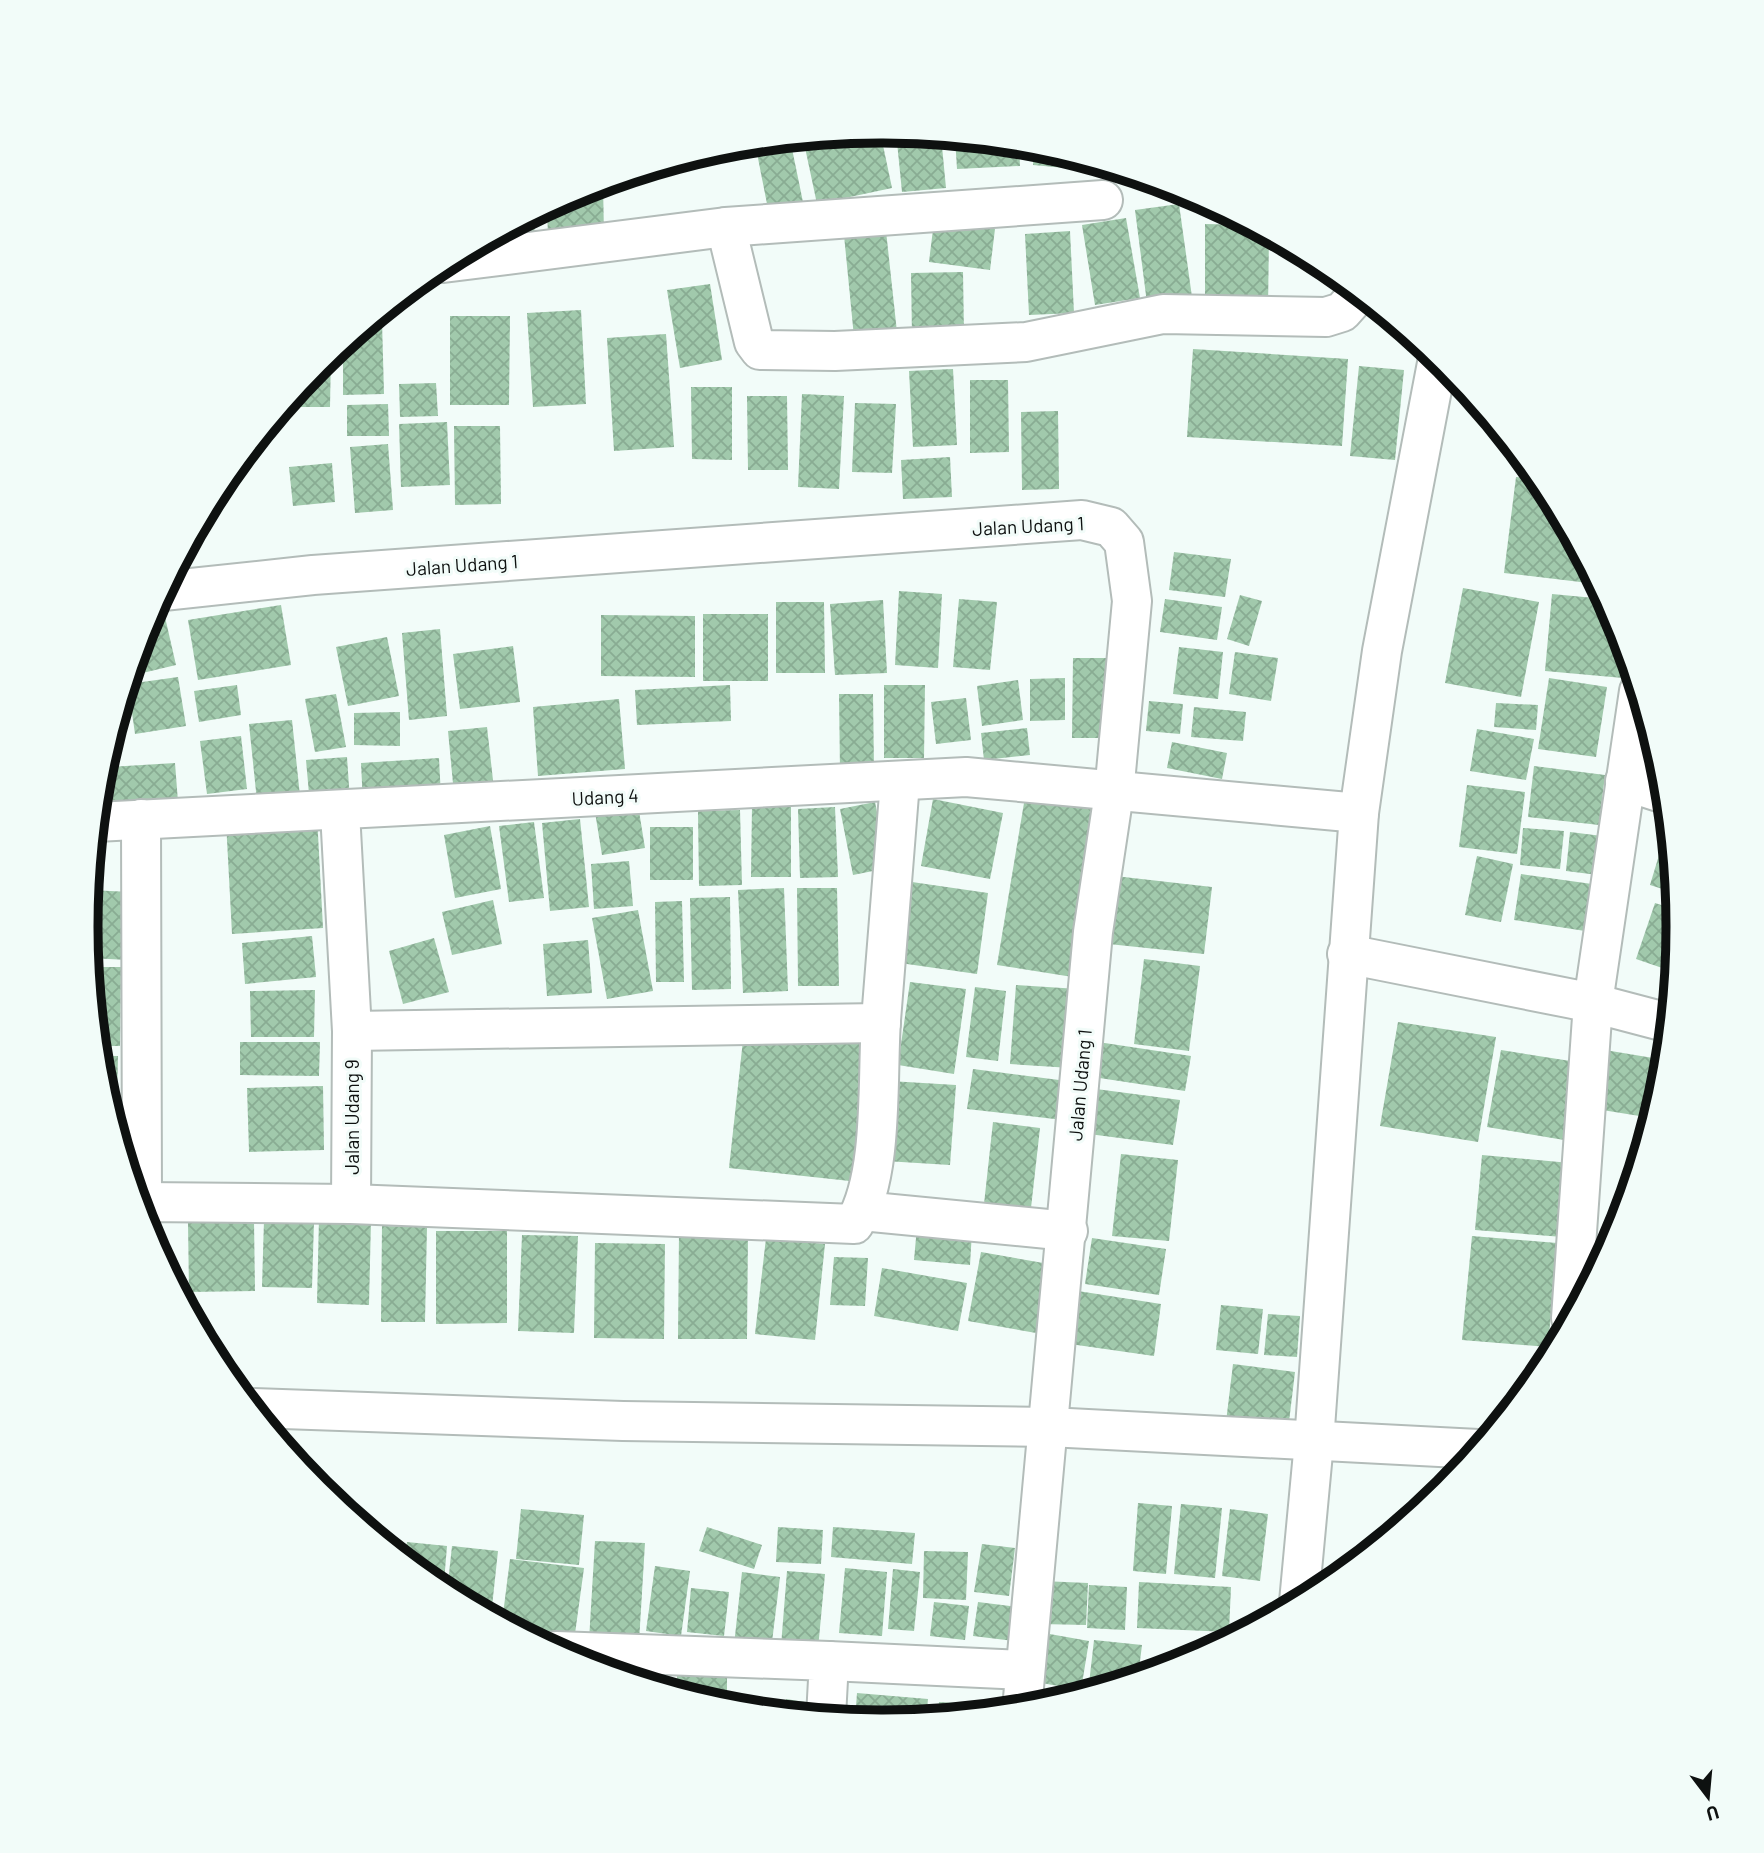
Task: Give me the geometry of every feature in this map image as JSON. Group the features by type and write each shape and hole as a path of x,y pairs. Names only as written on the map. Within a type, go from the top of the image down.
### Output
{"street":[{"path":"473,258 726,227 1102,200"},
{"path":"726,227 754,342 760,350 835,351 1026,342 1163,314 1325,317 1342,312 1353,300"},
{"path":"1300,1589 1314,1442 1359,813 1381,651 1435,371"},
{"name":"Jalan Udang 1","path":"175,590 327,574 1069,521 1091,522 1111,527 1124,542 1132,601 1114,793 1093,932 1068,1231 1023,1697"},
{"path":"1572,1297 1593,1003 1636,713"},
{"name":"Udang 4","path":"105,821 257,812 340,812 966,777 1114,793 1359,813"},
{"path":"151,1208 351,1204 854,1224 862,1211 875,1145 881,1023 900,781"},
{"path":"1625,781 1654,790"},
{"name":"Jalan Udang 9","path":"340,812 352,1031 351,1204"},
{"path":"141,819 141,1182"},
{"path":"1347,954 1593,1003 1660,1021"},
{"path":"352,1031 881,1023"},
{"path":"862,1211 1068,1231"},
{"path":"264,1408 623,1421 1049,1427 1466,1448"},
{"path":"585,1652 1025,1670"},
{"path":"827,1709 830,1661"}],"building":[{"path":"883,143 892,188 817,204 805,147"},
{"path":"897,143 942,145 946,188 902,192"},
{"path":"956,146 1020,155 1020,166 957,169"},
{"path":"792,148 804,207 769,214 757,153"},
{"path":"1033,158 1086,170 1033,165"},
{"path":"603,194 604,236 548,237 547,217"},
{"path":"1179,204 1192,297 1147,303 1135,210"},
{"path":"1126,218 1140,298 1095,305 1082,225"},
{"path":"934,221 995,229 990,270 929,262"},
{"path":"534,223 535,241 501,242"},
{"path":"1205,224 1232,225 1269,245 1268,309 1205,309"},
{"path":"886,231 897,332 854,337 844,235"},
{"path":"1070,231 1074,313 1029,315 1025,234"},
{"path":"963,272 964,336 912,337 911,273"},
{"path":"710,284 722,360 680,368 667,290"},
{"path":"581,310 586,404 533,407 527,313"},
{"path":"450,316 510,316 509,405 450,405"},
{"path":"382,323 384,394 343,395 343,358"},
{"path":"666,334 674,447 614,451 607,338"},
{"path":"1193,349 1348,359 1342,446 1187,437"},
{"path":"1359,366 1404,370 1395,460 1350,456"},
{"path":"331,369 330,407 297,406"},
{"path":"953,369 957,445 913,447 909,371"},
{"path":"970,380 1008,380 1009,452 970,453"},
{"path":"436,383 438,416 400,417 399,384"},
{"path":"691,387 732,387 732,460 692,459"},
{"path":"802,394 844,396 839,489 798,487"},
{"path":"747,396 787,396 788,470 748,470"},
{"path":"855,403 896,404 892,473 852,472"},
{"path":"388,404 389,436 347,436 347,405"},
{"path":"1058,411 1059,489 1022,490 1021,412"},
{"path":"447,422 450,485 401,487 399,424"},
{"path":"454,426 500,426 501,504 455,505"},
{"path":"388,444 393,510 355,513 350,447"},
{"path":"950,457 952,497 903,499 901,460"},
{"path":"332,463 335,502 293,506 289,467"},
{"path":"1516,477 1525,478 1561,534 1586,583 1504,573"},
{"path":"1174,552 1231,559 1225,597 1169,590"},
{"path":"1463,588 1539,602 1521,697 1445,683"},
{"path":"899,591 942,594 938,668 895,665"},
{"path":"1552,594 1593,598 1625,678 1545,671"},
{"path":"1240,595 1262,601 1249,646 1227,639"},
{"path":"959,599 997,602 990,670 953,667"},
{"path":"1165,599 1222,607 1217,640 1160,632"},
{"path":"883,600 887,673 835,675 830,604"},
{"path":"776,602 824,602 825,673 776,673"},
{"path":"281,605 291,665 198,680 188,620"},
{"path":"703,614 768,614 768,681 703,681"},
{"path":"601,615 695,616 695,677 601,676"},
{"path":"165,617 176,665 140,674 158,626"},
{"path":"440,629 447,716 409,720 402,633"},
{"path":"387,637 399,696 348,706 336,647"},
{"path":"513,646 520,702 460,709 453,654"},
{"path":"1179,647 1223,652 1218,699 1173,694"},
{"path":"1235,652 1278,658 1271,701 1229,694"},
{"path":"1073,658 1113,658 1112,738 1072,738"},
{"path":"178,677 186,726 135,734 131,704 137,683"},
{"path":"1065,678 1065,720 1030,721 1030,679"},
{"path":"1549,678 1607,687 1596,757 1538,749"},
{"path":"1018,680 1023,720 982,726 977,686"},
{"path":"237,685 241,715 199,722 194,691"},
{"path":"730,685 731,721 637,725 635,690"},
{"path":"884,685 925,685 924,758 884,758"},
{"path":"336,694 346,747 315,752 305,699"},
{"path":"839,694 873,694 874,769 840,770"},
{"path":"966,698 971,740 936,744 931,702"},
{"path":"619,699 625,769 538,776 533,707"},
{"path":"1149,701 1183,704 1180,734 1146,731"},
{"path":"1496,703 1538,705 1536,730 1494,727"},
{"path":"1194,707 1246,712 1243,741 1191,737"},
{"path":"400,712 400,746 354,745 354,713"},
{"path":"292,720 300,796 257,801 249,724"},
{"path":"487,727 494,789 454,794 448,731"},
{"path":"1027,728 1030,755 984,760 981,733"},
{"path":"1477,729 1534,739 1526,780 1470,771"},
{"path":"241,736 247,789 207,794 200,741"},
{"path":"1172,742 1227,753 1222,779 1167,768"},
{"path":"1645,747 1651,775 1637,771"},
{"path":"347,757 350,801 310,805 306,760"},
{"path":"439,758 441,797 363,803 361,763"},
{"path":"175,763 178,802 112,807 111,789 115,767"},
{"path":"1534,766 1605,775 1599,825 1528,817"},
{"path":"1467,785 1525,792 1517,854 1459,847"},
{"path":"1026,791 1109,805 1079,978 997,965"},
{"path":"637,799 645,848 602,855 594,806"},
{"path":"933,799 1003,813 990,879 921,866"},
{"path":"875,802 888,868 853,875 840,809"},
{"path":"752,806 791,806 791,877 751,877"},
{"path":"835,807 838,877 800,878 798,809"},
{"path":"740,810 742,885 699,886 698,811"},
{"path":"317,816 323,928 232,934 226,821"},
{"path":"580,819 589,907 550,911 542,823"},
{"path":"534,822 544,898 509,902 499,826"},
{"path":"490,826 501,889 455,898 444,835"},
{"path":"650,827 693,827 693,880 650,880"},
{"path":"1523,828 1564,831 1560,869 1520,865"},
{"path":"1570,832 1610,837 1606,876 1566,871"},
{"path":"1661,848 1665,890 1650,885"},
{"path":"1477,856 1513,864 1501,922 1465,915"},
{"path":"629,861 633,906 594,909 591,864"},
{"path":"1521,874 1592,884 1585,931 1514,920"},
{"path":"1106,875 1212,887 1204,954 1099,943"},
{"path":"905,881 988,893 977,974 893,962"},
{"path":"784,888 788,991 743,993 738,890"},
{"path":"797,888 837,888 839,986 798,986"},
{"path":"99,890 131,892 128,960 99,959"},
{"path":"730,897 731,989 692,990 690,898"},
{"path":"493,900 502,944 452,955 442,912"},
{"path":"682,901 684,982 656,982 655,902"},
{"path":"1655,903 1665,906 1664,969 1636,959"},
{"path":"638,910 653,991 607,999 592,918"},
{"path":"312,936 316,977 245,984 242,943"},
{"path":"434,938 449,992 403,1004 389,951"},
{"path":"588,940 592,993 547,996 543,944"},
{"path":"1144,959 1200,966 1189,1051 1134,1044"},
{"path":"100,967 121,967 120,1046 108,1046"},
{"path":"910,982 966,989 954,1074 898,1065"},
{"path":"1016,985 1078,989 1071,1068 1010,1064"},
{"path":"975,987 1006,991 998,1061 966,1057"},
{"path":"315,990 314,1037 251,1037 250,991"},
{"path":"1398,1022 1496,1037 1478,1142 1380,1126"},
{"path":"744,1031 875,1045 859,1182 729,1168"},
{"path":"240,1042 320,1042 319,1076 240,1075"},
{"path":"1098,1042 1191,1056 1185,1091 1093,1077"},
{"path":"1501,1050 1583,1063 1570,1141 1487,1127"},
{"path":"1605,1050 1654,1058 1642,1116 1596,1109"},
{"path":"109,1056 118,1056 117,1096"},
{"path":"973,1069 1067,1081 1063,1120 967,1109"},
{"path":"890,1081 956,1085 950,1165 885,1161"},
{"path":"323,1086 324,1150 249,1152 247,1088"},
{"path":"1096,1089 1180,1100 1173,1145 1089,1134"},
{"path":"993,1122 1040,1128 1031,1208 984,1204"},
{"path":"1121,1154 1178,1160 1169,1241 1112,1236"},
{"path":"1482,1155 1570,1163 1563,1237 1475,1230"},
{"path":"319,1218 371,1220 369,1305 317,1303"},
{"path":"264,1220 314,1221 312,1288 262,1287"},
{"path":"254,1221 255,1291 189,1292 188,1222"},
{"path":"382,1226 427,1227 425,1322 381,1322"},
{"path":"917,1227 972,1231 970,1265 914,1260"},
{"path":"436,1231 507,1231 507,1323 436,1324"},
{"path":"679,1232 748,1233 747,1339 678,1339"},
{"path":"522,1235 578,1236 574,1333 518,1331"},
{"path":"1472,1236 1557,1243 1549,1339 1544,1347 1462,1340"},
{"path":"766,1238 825,1244 815,1340 755,1334"},
{"path":"1092,1238 1166,1249 1159,1295 1085,1284"},
{"path":"595,1243 665,1244 664,1339 594,1338"},
{"path":"981,1252 1049,1264 1036,1333 968,1321"},
{"path":"834,1257 868,1258 865,1306 830,1305"},
{"path":"882,1268 967,1283 958,1331 874,1316"},
{"path":"1078,1291 1161,1304 1154,1356 1070,1344"},
{"path":"1221,1305 1263,1309 1258,1354 1216,1350"},
{"path":"1268,1314 1300,1316 1297,1357 1264,1355"},
{"path":"1233,1364 1295,1372 1288,1430 1226,1422"},
{"path":"1138,1503 1172,1506 1166,1574 1133,1571"},
{"path":"1181,1504 1222,1508 1215,1578 1174,1574"},
{"path":"521,1509 584,1515 579,1565 516,1559"},
{"path":"1230,1509 1268,1514 1260,1581 1222,1576"},
{"path":"707,1527 762,1545 754,1569 699,1551"},
{"path":"778,1527 823,1530 821,1564 776,1562"},
{"path":"833,1527 915,1533 912,1564 831,1557"},
{"path":"595,1541 645,1543 639,1642 589,1640"},
{"path":"407,1542 447,1546 444,1577 406,1549"},
{"path":"982,1544 1015,1548 1009,1596 974,1592"},
{"path":"452,1546 498,1551 492,1606 448,1579"},
{"path":"924,1551 968,1552 966,1600 923,1598"},
{"path":"510,1559 584,1568 574,1641 554,1639 503,1612"},
{"path":"655,1566 690,1571 681,1636 646,1631"},
{"path":"845,1568 887,1572 882,1636 839,1633"},
{"path":"893,1569 920,1572 914,1631 888,1629"},
{"path":"787,1571 825,1574 818,1649 781,1646"},
{"path":"742,1572 780,1577 771,1650 734,1645"},
{"path":"1042,1581 1088,1583 1086,1625 1040,1624"},
{"path":"1139,1582 1231,1587 1229,1630 1225,1632 1137,1628"},
{"path":"1089,1585 1127,1587 1125,1630 1087,1628"},
{"path":"691,1588 729,1592 724,1636 687,1632"},
{"path":"934,1602 969,1606 965,1640 930,1636"},
{"path":"978,1602 1018,1607 1014,1641 973,1636"},
{"path":"1044,1633 1089,1641 1082,1685 1068,1688 1036,1682"},
{"path":"1094,1640 1142,1645 1139,1667 1089,1683"},
{"path":"677,1658 727,1658 727,1695 677,1683"},
{"path":"637,1667 668,1670 667,1680 637,1671"},
{"path":"735,1693 777,1700 776,1703 735,1696"},
{"path":"857,1693 928,1699 927,1709 856,1709"},
{"path":"786,1699 824,1705 823,1708 785,1705"},
{"path":"939,1702 981,1704 939,1708"}]}
